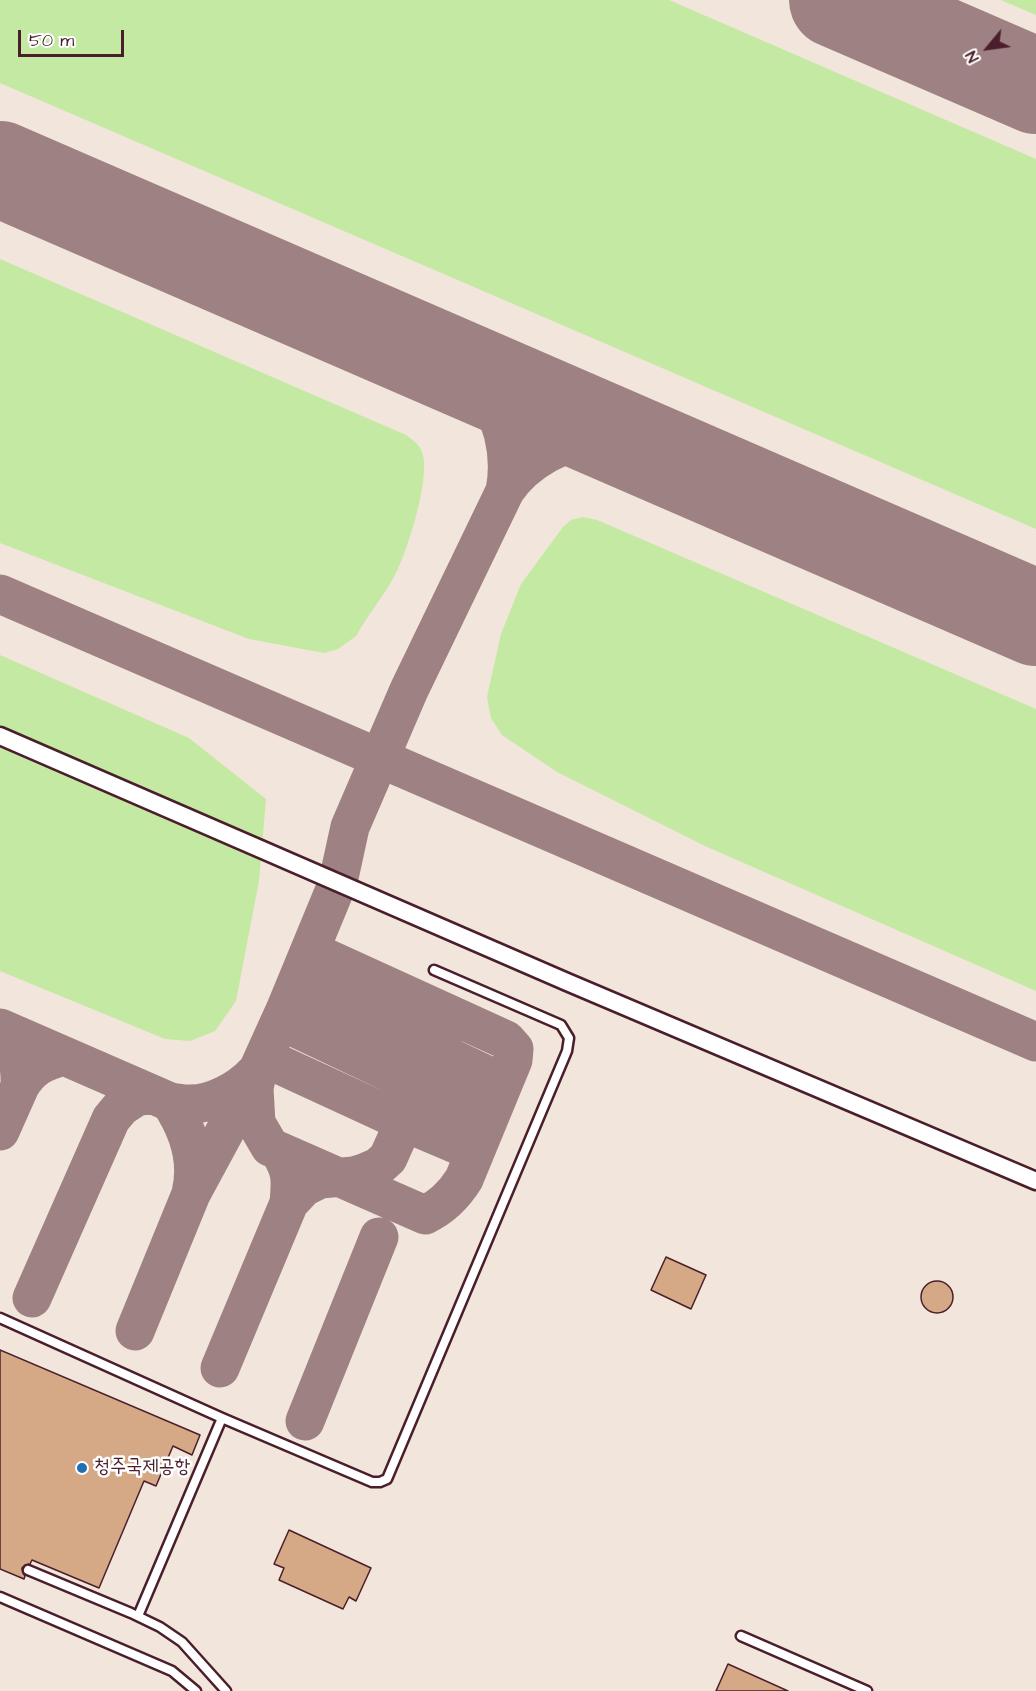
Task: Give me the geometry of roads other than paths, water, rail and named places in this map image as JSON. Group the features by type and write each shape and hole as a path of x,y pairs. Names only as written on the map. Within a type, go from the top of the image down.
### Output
{"street":[{"path":"0,736 578,987 1036,1181"}],"lane":[{"path":"0,1318 222,1418 372,1482 387,1479 567,1051 569,1038 561,1026 434,970"},
{"path":"138,1616 222,1418"},
{"path":"28,1570 160,1627 182,1642 226,1691"},
{"path":"0,1597 171,1671 196,1691"},
{"path":"741,1636 867,1691"}],"place":[{"name":"청주국제공항","path":"82,1468"}]}
